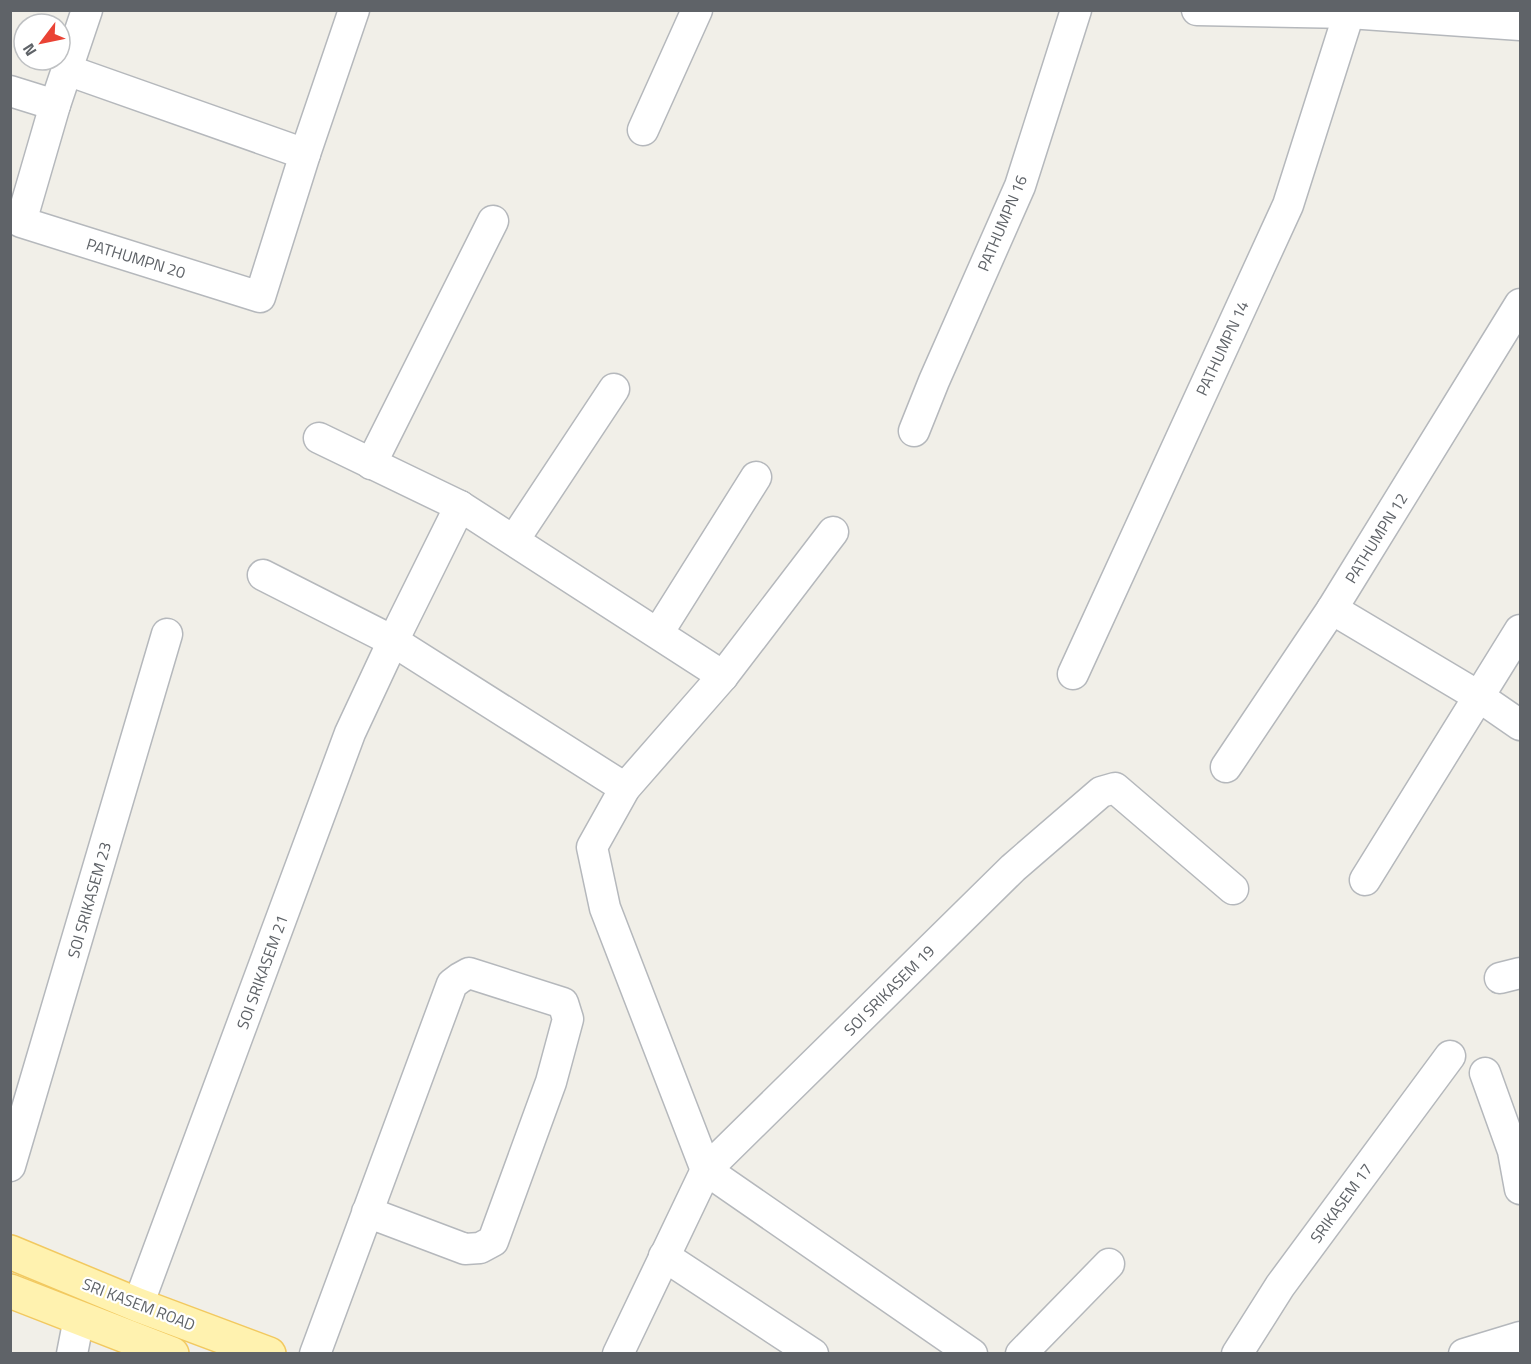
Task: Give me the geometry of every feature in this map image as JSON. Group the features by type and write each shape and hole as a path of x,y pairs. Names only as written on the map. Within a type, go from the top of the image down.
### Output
{"main road":[{"name":"SRI KASEM ROAD","path":"10,1252 138,1305 269,1353"},
{"name":"SRI KASEM ROAD","path":"10,1291 172,1353"}],"street":[{"name":"PATHUMPN 20","path":"72,55 87,10"},
{"name":"PATHUMPN 20","path":"66,72 21,222 260,297 354,10"},
{"path":"643,130 697,10"},
{"name":"PATHUMPN 16","path":"914,431 1020,186 1076,10"},
{"path":"1197,10 1349,14 1521,25"},
{"name":"PATHUMPN 14","path":"1073,674 1288,205 1349,14"},
{"path":"72,72 305,154"},
{"path":"10,91 55,105"},
{"path":"371,464 493,221"},
{"name":"PATHUMPN 12","path":"1226,768 1332,609 1521,304"},
{"path":"514,540 614,388"},
{"path":"319,438 460,506 723,676"},
{"path":"658,633 756,477"},
{"name":"SOI SRIKASEM 21","path":"138,1305 350,733 460,506"},
{"path":"833,532 723,676 625,788 592,848 605,908 706,1170 972,1353"},
{"path":"262,575 393,641 625,788"},
{"path":"1332,609 1478,696 1521,725"},
{"path":"1365,880 1521,630"},
{"name":"SOI SRIKASEM 23","path":"10,1166 168,634"},
{"name":"SOI SRIKASEM 19","path":"618,1353 706,1170 1013,868 1101,792 1115,788 1233,889"},
{"path":"315,1353 367,1212 452,984 469,973 562,1003 568,1019 551,1082 493,1241 480,1248 465,1249 367,1212"},
{"name":"SRIKASEM 17","path":"1237,1353 1280,1286 1450,1056"},
{"path":"1485,1073 1517,1150 1521,1189"},
{"path":"664,1256 813,1353"},
{"path":"1021,1353 1109,1264"},
{"path":"72,1353 79,1318"},
{"path":"1464,1353 1521,1338"}]}
